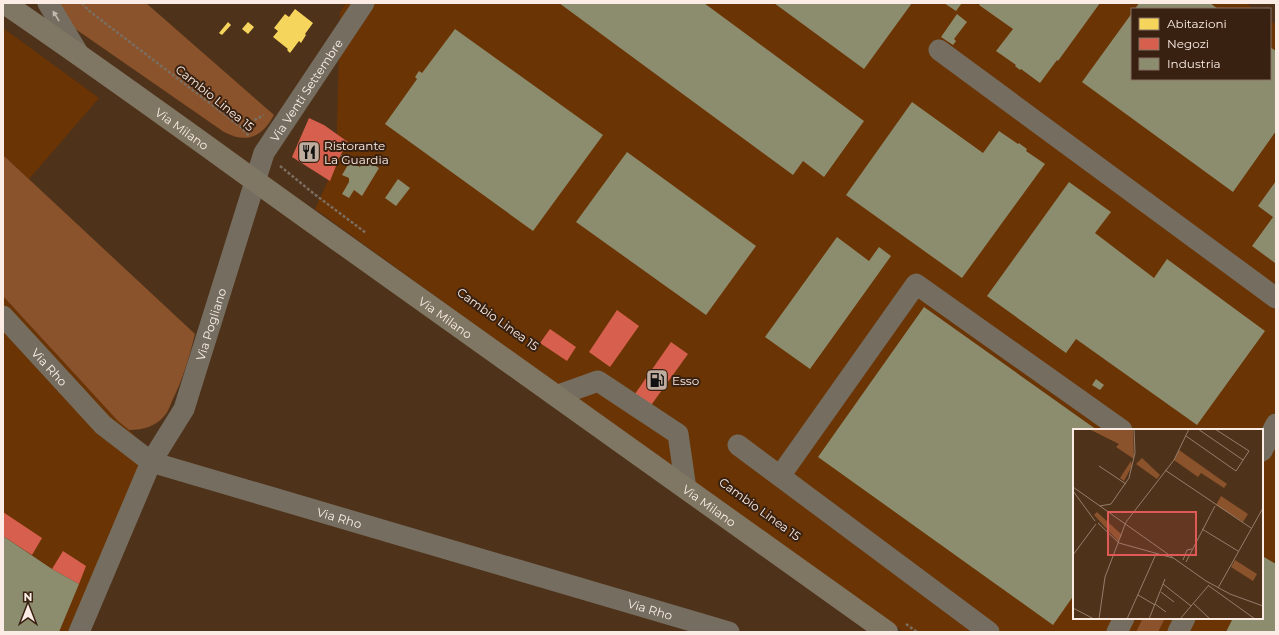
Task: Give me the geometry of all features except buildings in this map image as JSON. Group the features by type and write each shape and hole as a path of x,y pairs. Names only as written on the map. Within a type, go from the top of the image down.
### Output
{"main road":[{"name":"Via Milano","path":"4,3 78,53 686,489 896,627"}],"street":[{"path":"48,3 78,53"},
{"name":"Via Venti Settembre","path":"256,180 264,153 364,3"},
{"path":"939,50 1276,298"},
{"name":"Via Pogliano","path":"79,632 151,462 184,409 256,180"},
{"path":"780,476 916,284 1121,429"},
{"name":"Via Rho","path":"3,316 103,425 151,462 689,627 729,632"},
{"path":"556,396 598,381 678,434 686,489"},
{"path":"1263,449 1276,424"},
{"path":"738,445 989,632"},
{"path":"1117,632 1124,619"},
{"path":"1178,632 1184,619"}],"path":[{"name":"Cambio Linea 15","path":"82,3 88,10 241,127 264,153 367,234"},
{"path":"896,627 917,632"}],"shaded area":[{"path":"57,3 146,3 274,115 264,129 253,136 240,138 224,132 74,28"},
{"path":"346,3 1246,3 1253,8 1131,8 1131,80 1271,80 1271,21 1276,25 1276,632 904,632 315,209 336,163 340,12"},
{"path":"3,28 99,98 29,179 3,155"},
{"path":"3,155 195,334 183,376 169,409 162,419 154,425 129,430 118,421 3,296"},
{"path":"3,296 118,421 150,452 71,632 3,632"},
{"path":"1142,619 1164,619 1158,632 1136,632"}],"place":[{"name":"Ristorante La Guardia","path":"309,152"},
{"name":"Esso","path":"657,380"}]}
